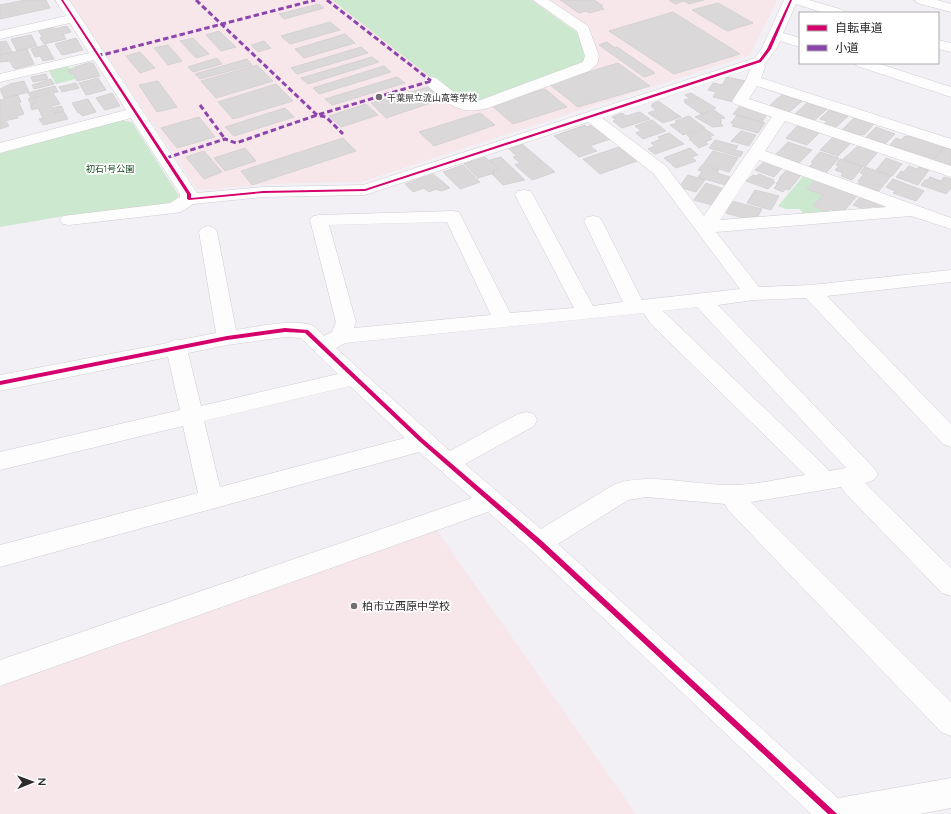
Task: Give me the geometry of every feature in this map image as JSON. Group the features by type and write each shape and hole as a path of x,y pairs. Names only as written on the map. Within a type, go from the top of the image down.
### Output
{"street":[{"path":"62,0 189,194 189,199"},
{"path":"431,82 458,103 464,106 476,106 532,88 584,68 590,64 592,56 582,29 540,0"},
{"path":"791,0 768,49 760,61 753,80 740,101 951,172"},
{"path":"795,0 835,12"},
{"path":"922,0 951,8"},
{"path":"0,35 73,18"},
{"path":"775,35 799,43"},
{"path":"939,44 951,48"},
{"path":"0,78 97,54"},
{"path":"69,220 175,208 189,199 263,192 365,190 760,61"},
{"path":"865,64 951,92"},
{"path":"753,80 951,144"},
{"path":"0,148 136,112"},
{"path":"705,227 714,216 781,115"},
{"path":"591,117 660,170 705,227 754,294"},
{"path":"755,153 951,224"},
{"path":"524,195 587,313"},
{"path":"705,227 914,210"},
{"path":"331,341 346,322 319,220 453,216 503,320"},
{"path":"593,221 643,307 657,318 818,473 822,481"},
{"path":"208,232 227,338"},
{"path":"0,383 82,367 176,346 285,330 306,331 331,341 503,320 703,301 754,294 811,291 950,277"},
{"path":"811,291 951,438"},
{"path":"540,543 623,491 646,488 735,495 866,474 703,301"},
{"path":"331,341 352,376 421,440 540,543 833,814 951,793"},
{"path":"176,346 211,499"},
{"path":"0,461 344,380 352,376"},
{"path":"448,463 526,420"},
{"path":"0,556 416,444 421,440"},
{"path":"847,477 854,487 951,585"},
{"path":"735,495 737,503 951,722"},
{"path":"0,673 490,500"}],"shaded area":[{"name":"千葉県立流山高等学校","path":"69,0 777,1 750,55 361,182 269,184 201,190 197,189"},
{"name":"柏市立西原中学校","path":"436,529 636,814 0,814 0,683"}],"green space":[{"path":"332,0 531,0 580,34 590,58 582,66 483,102 462,102"},
{"path":"67,65 69,68 75,67 76,69 68,71 70,74 73,73 76,79 56,84 48,70"},
{"name":"初石1号公園","path":"120,120 132,122 179,196 171,204 59,217 0,227 0,153"},
{"path":"805,174 816,178 807,189 823,195 814,206 828,212 804,216 800,209 786,209 778,206"}],"building":[{"path":"25,0 46,0 50,8 0,19 0,5"},
{"path":"560,0 594,0 603,6 600,6 604,9 589,13 586,11 579,13"},
{"path":"669,0 704,0 689,4 684,1 675,4"},
{"path":"718,3 753,23 727,31 692,10"},
{"path":"319,4 324,8 284,19 279,14"},
{"path":"673,12 740,54 674,74 609,31"},
{"path":"330,22 340,30 290,44 281,36"},
{"path":"53,26 55,29 67,26 71,32 63,34 66,39 44,44 40,38 42,37 38,30"},
{"path":"219,31 236,47 221,51 206,35"},
{"path":"345,34 355,43 304,58 295,49"},
{"path":"31,35 37,46 17,51 11,39"},
{"path":"76,38 83,50 62,55 55,44"},
{"path":"193,38 209,54 196,58 180,41"},
{"path":"6,41 12,52 0,55 0,42"},
{"path":"264,41 271,48 258,52 251,45"},
{"path":"607,42 615,48 617,47 655,73 644,77 599,45"},
{"path":"46,45 54,59 43,61 40,56 35,57 31,49"},
{"path":"168,45 182,61 168,65 154,48"},
{"path":"361,47 368,53 297,74 291,68"},
{"path":"27,49 34,64 15,69 10,61 0,62 0,55"},
{"path":"140,52 155,68 140,73 126,56"},
{"path":"372,57 379,62 308,84 301,78"},
{"path":"217,58 222,64 193,72 188,67"},
{"path":"247,59 252,65 200,79 195,74"},
{"path":"93,63 100,76 77,81 73,73 70,74 68,70 76,69 75,67"},
{"path":"618,63 650,86 578,107 549,84"},
{"path":"257,65 273,81 216,98 201,81"},
{"path":"384,66 391,72 319,94 313,88"},
{"path":"46,74 48,79 33,82 31,77"},
{"path":"397,77 405,83 332,105 325,99"},
{"path":"727,77 746,81 734,102 713,97 716,92 708,90 713,83 722,85"},
{"path":"98,78 106,90 86,95 79,83"},
{"path":"51,79 54,84 34,89 32,85"},
{"path":"24,81 29,92 4,98 0,89 10,84"},
{"path":"158,81 177,107 157,112 139,85"},
{"path":"76,83 79,88 62,92 59,87"},
{"path":"276,84 293,101 233,119 218,102"},
{"path":"55,86 58,92 53,93 60,104 51,106 52,108 61,106 64,111 54,113 64,112 68,119 43,125 39,119 43,118 38,108 32,110 30,105 38,102 31,104 28,99 41,96 31,98 28,93"},
{"path":"428,87 443,99 386,118 371,103"},
{"path":"545,89 567,107 513,124 491,105"},
{"path":"112,93 120,106 105,110 96,98"},
{"path":"691,93 716,108 701,114 684,102 687,102 684,100 690,98 685,95"},
{"path":"783,94 802,101 788,113 769,106"},
{"path":"18,95 21,102 19,103 24,114 17,116 18,118 0,122 0,100"},
{"path":"88,99 96,112 82,116 78,113 72,103"},
{"path":"658,101 681,117 663,123 648,113 656,110 651,106"},
{"path":"808,102 827,109 814,121 795,114"},
{"path":"366,104 378,115 341,127 329,116"},
{"path":"741,105 768,113 762,122 733,114"},
{"path":"285,108 294,117 234,136 225,127"},
{"path":"714,110 725,118 720,119 723,126 713,127 695,117"},
{"path":"829,110 849,115 834,129 823,125 827,121 820,119"},
{"path":"640,112 650,119 622,128 613,121 616,120 612,117 622,113 626,116"},
{"path":"480,113 495,125 434,146 419,132"},
{"path":"737,115 765,123 758,133 732,126 734,124 731,123"},
{"path":"689,116 705,128 683,135 670,125 677,123 675,121"},
{"path":"199,117 215,137 177,148 161,128"},
{"path":"854,118 874,124 864,135 858,135 842,130"},
{"path":"652,120 666,131 643,139 636,133 641,131 635,126"},
{"path":"7,122 9,126 0,129 0,123"},
{"path":"585,125 587,127 592,125 610,139 590,146 597,151 579,157 554,136"},
{"path":"798,125 820,132 807,145 786,138"},
{"path":"876,127 895,134 885,144 866,137"},
{"path":"705,129 714,135 709,137 712,139 705,142 708,144 699,148 689,139 691,139 687,135"},
{"path":"741,131 756,135 749,146 731,141"},
{"path":"669,133 684,144 655,154 648,149 655,146 651,143 661,139 658,137"},
{"path":"911,135 944,146 934,159 890,145 896,138 901,140 905,136 909,137"},
{"path":"833,137 851,143 838,156 820,150"},
{"path":"343,138 356,151 252,185 241,171"},
{"path":"715,140 738,146 735,150 743,152 740,157 709,148"},
{"path":"788,142 812,150 799,163 775,155"},
{"path":"522,144 555,172 532,180 515,165 520,163 513,157 517,156 509,149"},
{"path":"858,146 877,153 865,167 843,159"},
{"path":"619,147 637,161 600,174 583,159"},
{"path":"944,147 951,149 951,166 934,160"},
{"path":"245,148 256,161 225,171 214,158"},
{"path":"690,148 698,155 691,157 696,161 676,168 664,158"},
{"path":"204,151 222,172 204,179 186,157"},
{"path":"713,151 738,158 729,172 703,164"},
{"path":"820,152 839,158 826,173 808,168"},
{"path":"485,157 498,168 492,171 494,173 478,178 464,164"},
{"path":"501,157 525,180 503,185 492,174 495,173 493,171 499,169 490,160"},
{"path":"886,158 902,164 892,176 876,170"},
{"path":"840,159 863,167 852,180 841,176 843,173 835,170 839,166 836,165"},
{"path":"765,161 783,167 774,177 755,170"},
{"path":"463,165 480,182 460,189 443,172"},
{"path":"702,165 719,170 717,173 730,177 725,185 698,177 702,171 698,170"},
{"path":"909,166 917,169 919,167 929,170 918,185 896,177 901,171 903,172"},
{"path":"865,167 891,176 878,192 858,184 860,181 858,181 864,174 860,173"},
{"path":"788,169 802,174 789,190 785,189 783,192 774,188 778,184 776,184 780,179 779,178"},
{"path":"433,174 450,188 441,191 436,189 429,192 424,188 413,192 405,184"},
{"path":"759,174 774,180 773,181 775,182 768,189 746,181 753,175 756,176"},
{"path":"688,175 705,180 696,192 679,187"},
{"path":"930,177 941,181 944,177 951,179 951,188 946,194 921,185"},
{"path":"816,179 857,196 843,212 840,210 838,212 830,209 828,212 813,206 823,195 807,189"},
{"path":"893,179 924,191 916,201 893,193 895,191 886,187"},
{"path":"706,183 724,189 712,205 694,200"},
{"path":"755,190 779,196 771,210 747,203"},
{"path":"862,195 886,204 881,209 873,206 866,210 853,205"},
{"path":"732,201 762,209 757,218 751,216 747,219 726,213"}],"marked path":[{"path":"196,0 317,115 326,117 343,134"},
{"path":"97,55 106,54 315,0"},
{"path":"327,0 431,81"},
{"path":"166,158 225,139 236,143 317,115 431,81"},
{"path":"200,105 225,139"}],"cycle path":[{"path":"62,0 189,194 189,199 263,192 365,190 760,61 769,49 791,0"},
{"path":"0,383 227,338 285,330 306,331 421,440 540,543 833,814"}],"place":[{"name":"千葉県立流山高等学校","path":"379,97"},
{"name":"柏市立西原中学校","path":"354,606"}]}
